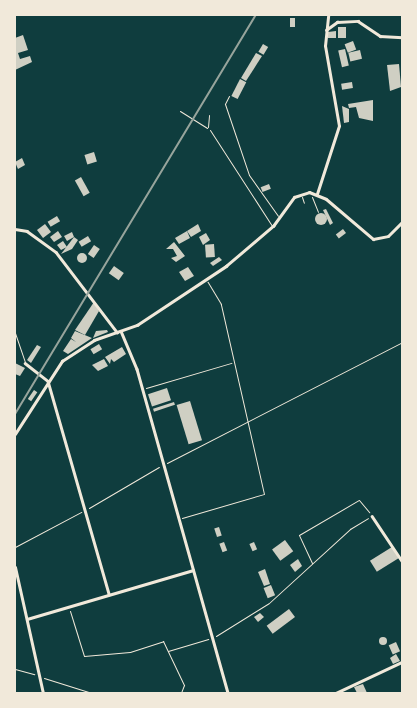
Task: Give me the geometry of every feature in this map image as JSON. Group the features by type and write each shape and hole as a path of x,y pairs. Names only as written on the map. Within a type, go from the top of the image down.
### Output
{"street":[{"path":"317,194 339,126 326,30 328,15"},
{"path":"326,30 337,22 358,21 380,36 402,37"},
{"path":"15,434 62,360 137,325 205,277 226,266 273,226 278,217 301,194 317,194 373,238 388,236 402,222"},
{"path":"15,229 27,231 56,252 119,332 142,390 228,693"},
{"path":"25,363 48,381 109,594"},
{"path":"372,516 402,561"},
{"path":"15,567 35,674 43,693"},
{"path":"25,619 193,570"},
{"path":"336,693 402,662"}],"lane":[{"path":"229,96 225,104 249,175 278,217"},
{"path":"208,128 273,226"},
{"path":"301,194 304,203"},
{"path":"15,333 25,363"}],"path":[{"path":"181,111 208,128 209,115"},
{"path":"313,199 318,212"},
{"path":"179,518 264,494 248,418 232,363 221,304 205,277"},
{"path":"15,547 85,510 248,418 343,375 402,342"},
{"path":"142,390 232,363"},
{"path":"168,651 212,638 244,622 312,563 350,529 372,516 359,500 299,535 312,563"},
{"path":"69,606 84,656 130,652 163,641 184,685 181,693"},
{"path":"15,669 92,693"}],"building":[{"path":"290,18 295,18 295,27 290,27"},
{"path":"338,27 346,27 346,38 338,38"},
{"path":"336,31 336,38 328,38 328,32"},
{"path":"23,35 28,50 18,53 20,59 30,56 32,62 15,70 15,38"},
{"path":"353,41 356,49 348,53 345,44"},
{"path":"263,44 268,47 264,55 258,52"},
{"path":"345,49 349,66 342,67 338,51"},
{"path":"360,50 362,59 350,61 348,53"},
{"path":"256,53 262,56 246,81 241,78"},
{"path":"399,64 401,87 390,91 387,65"},
{"path":"240,79 246,82 238,99 231,96"},
{"path":"352,82 353,88 342,90 341,84"},
{"path":"373,100 373,121 359,118 356,107 349,108 348,104"},
{"path":"342,106 349,109 349,122 344,123"},
{"path":"94,152 97,162 87,164 84,155"},
{"path":"22,158 25,165 18,169 15,162"},
{"path":"81,177 90,193 84,196 75,180"},
{"path":"269,184 271,189 263,192 261,187"},
{"path":"326,209 333,223 330,225 323,210"},
{"path":"319,213 323,213 327,219 323,225 319,225 315,221 315,217"},
{"path":"57,216 60,221 51,227 48,222"},
{"path":"45,224 51,232 43,238 37,230"},
{"path":"198,224 201,231 191,237 187,231"},
{"path":"343,229 346,233 339,238 336,234"},
{"path":"58,231 62,237 54,242 50,237"},
{"path":"187,231 190,238 179,244 175,238"},
{"path":"72,232 74,237 67,241 64,236"},
{"path":"206,233 210,240 203,245 199,237"},
{"path":"88,236 91,241 82,247 79,242"},
{"path":"74,237 78,240 72,249 61,254"},
{"path":"63,241 67,247 61,250 57,245"},
{"path":"174,242 185,256 176,262 171,258 177,256 173,249 166,249"},
{"path":"214,244 215,257 206,258 205,245"},
{"path":"94,245 100,249 94,258 88,254"},
{"path":"80,253 84,253 87,258 86,262 80,263 77,260 77,256"},
{"path":"219,257 222,260 213,266 210,263"},
{"path":"114,266 124,273 119,280 109,273"},
{"path":"188,267 194,276 185,281 179,272"},
{"path":"94,302 99,311 85,335 75,330"},
{"path":"107,330 108,332 93,338 96,331"},
{"path":"75,331 92,338 68,354 63,351 71,339 76,342 71,338"},
{"path":"99,344 102,349 94,354 90,349"},
{"path":"37,345 41,347 31,363 27,360"},
{"path":"122,347 126,354 114,362 111,359 110,364 105,357"},
{"path":"104,359 108,366 98,371 92,365"},
{"path":"15,363 25,368 20,376 15,374"},
{"path":"167,388 171,400 152,407 148,394"},
{"path":"34,390 37,392 31,401 28,399"},
{"path":"190,401 202,440 189,444 177,405"},
{"path":"174,402 175,405 154,412 153,409"},
{"path":"219,527 222,536 217,537 214,529"},
{"path":"285,540 293,551 280,561 272,549"},
{"path":"224,542 227,550 223,552 219,544"},
{"path":"254,542 257,549 253,551 249,544"},
{"path":"392,547 399,558 377,572 370,561"},
{"path":"298,559 302,566 295,572 290,565"},
{"path":"265,569 270,584 264,586 258,572"},
{"path":"271,585 275,595 268,598 264,588"},
{"path":"289,609 295,617 273,634 267,626"},
{"path":"260,613 264,617 258,622 254,617"},
{"path":"383,637 387,641 383,645 379,641"},
{"path":"396,642 400,651 393,654 389,645"},
{"path":"396,654 400,661 393,664 390,658"},
{"path":"363,684 367,693 357,693 354,687"}],"railway":[{"path":"15,414 256,15"}]}
